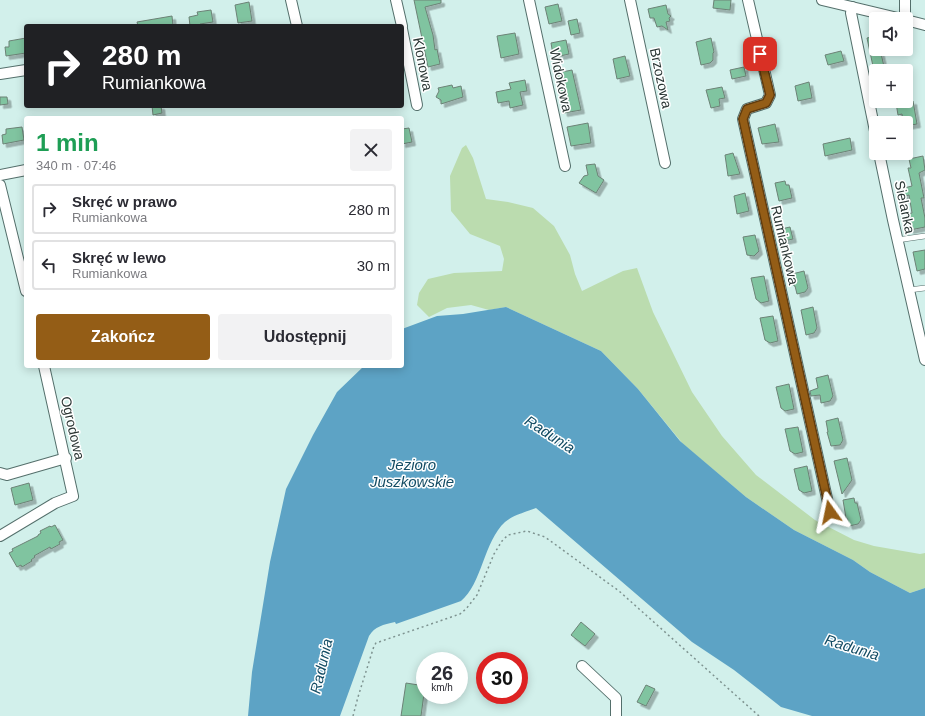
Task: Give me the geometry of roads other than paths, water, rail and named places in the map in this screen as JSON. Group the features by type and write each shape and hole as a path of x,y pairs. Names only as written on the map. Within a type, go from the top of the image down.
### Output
{"street":[{"path":"291,0 297,24"},
{"name":"Klonowa","path":"396,0 401,24"},
{"name":"Widokowa","path":"529,0 565,166"},
{"name":"Brzozowa","path":"630,0 665,163"},
{"name":"Rumiankowa","path":"748,0 770,95 766,103 747,109 743,119 830,512"},
{"path":"822,0 874,12"},
{"path":"904,12 905,0"},
{"path":"852,7 851,13 872,116"},
{"path":"913,21 925,24"},
{"name":"Klonowa","path":"404,37 417,105"},
{"path":"0,74 24,70"},
{"name":"Sielanka","path":"881,160 925,360"},
{"path":"0,175 24,170"},
{"path":"1,189 24,283"},
{"name":"Ogrodowa","path":"0,536 55,503 73,496 66,458 44,368"},
{"path":"0,473 7,475 66,458"},
{"path":"582,666 616,698 616,716"}],"lane":[{"path":"898,240 925,236"},
{"path":"909,290 925,288"}],"water":[{"name":"Jezioro Juszkowskie","path":"506,307 601,351 638,389 680,441 746,497 794,530 853,560 870,572 910,593 925,588 925,716 812,716 781,707 734,670 692,642 536,508 512,517 498,530 487,551 474,584 468,594 461,601 396,624 395,622 383,625 371,633 340,716 248,716 252,672 270,562 286,489 313,435 337,392 362,368 404,368 404,328 437,316 463,314"}],"water label":[{"name":"Radunia","path":"550,434"},
{"name":"Radunia","path":"852,647"},
{"name":"Radunia","path":"321,666"}]}
